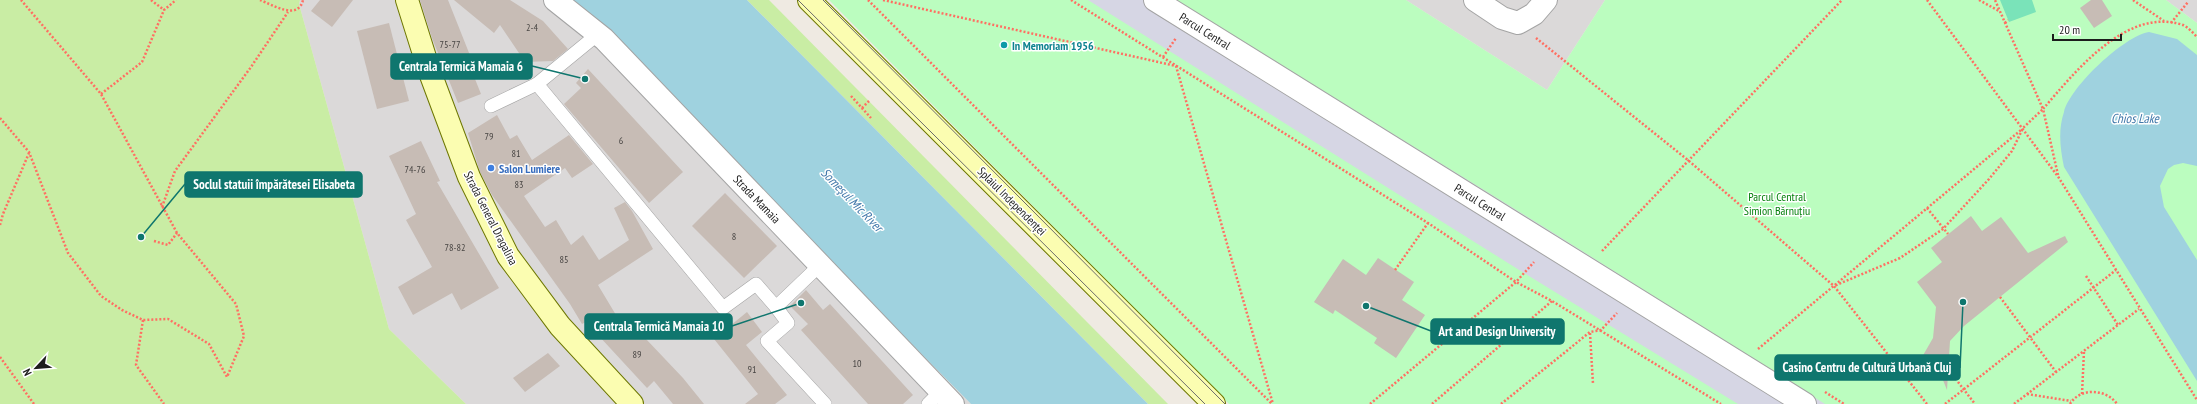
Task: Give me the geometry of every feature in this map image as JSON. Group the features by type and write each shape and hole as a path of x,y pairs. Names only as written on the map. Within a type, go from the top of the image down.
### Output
{"main road":[{"name":"Strada General Dragalina","path":"407,0 429,70 469,177 508,256 560,326 632,404"},
{"name":"Splaiul Independenței","path":"809,0 1214,404"}],"street":[{"name":"Strada Mamaia","path":"555,0 598,34 820,265 940,400"},
{"name":"Parcul Central","path":"1155,0 1805,404"},
{"path":"1475,0 1502,18 1518,23 1534,14 1546,0"}],"lane":[{"path":"491,106 537,84 598,34"},
{"path":"537,84 723,308 756,284 788,323 767,341 825,404"},
{"path":"776,307 820,265"}],"path":[{"path":"0,118 29,152 68,253 101,296 122,310 143,320 168,319 208,344 227,377 244,336 236,304 177,233 101,94 21,0"},
{"path":"151,0 164,10"},
{"path":"101,94 142,62 164,10 176,0"},
{"path":"260,0 288,12 295,11 301,6 303,0"},
{"path":"868,0 1272,404"},
{"path":"883,0 1176,66"},
{"path":"1071,0 1428,223 1516,282 1601,330 1721,404"},
{"path":"1601,252 1842,0"},
{"path":"1927,0 2059,178 2139,309 2197,400"},
{"path":"1979,0 1999,11"},
{"path":"1995,0 2043,109 2059,178"},
{"path":"2134,0 2165,22 2184,26 2197,37"},
{"path":"2171,24 2188,2"},
{"path":"162,207 175,171 288,12"},
{"path":"2005,23 2008,20"},
{"path":"1757,349 2023,128 2043,109 2073,75 2109,42 2142,23 2165,22"},
{"path":"1518,23 1689,160 1834,286 1927,404"},
{"path":"1163,57 1168,50"},
{"path":"1176,66 1272,404"},
{"path":"850,96 871,118"},
{"path":"862,108 869,101"},
{"path":"1834,286 1870,273 1900,258 1943,228 1963,209 2012,151 2023,128"},
{"path":"0,225 3,214 29,152"},
{"path":"1927,208 1948,234"},
{"path":"1395,270 1428,223"},
{"path":"154,241 168,245 177,233"},
{"path":"1945,404 2116,270"},
{"path":"1370,404 1516,282 1524,273"},
{"path":"2086,276 2118,325"},
{"path":"2000,297 2056,372"},
{"path":"1432,404 1552,301"},
{"path":"2014,404 2139,309"},
{"path":"143,320 136,365 164,404"},
{"path":"1501,404 1590,332 1601,330 1608,323"},
{"path":"1590,332 1593,384"},
{"path":"2082,394 2084,351"},
{"path":"0,357 34,404"},
{"path":"1958,382 1975,404"},
{"path":"2027,394 2070,403 2082,394 2098,392 2114,399 2117,404"}],"shaded area":[{"path":"300,0 569,0 650,72 862,294 971,404 466,404 389,329 299,4"},
{"path":"1088,0 1176,0 1555,234 1825,404 1738,404 1524,273"},
{"path":"1406,0 1605,0 1547,90"},
{"path":"2166,0 2197,0 2197,23"}],"green space":[{"path":"0,0 300,0 299,4 389,329 466,404 0,404"},
{"path":"747,0 769,0 1168,404 1148,404"},
{"name":"Parcul Central Simion Bărnuțiu","path":"829,0 1406,0 1547,90 1605,0 2166,0 2197,23 2197,404 1229,404"},
{"path":"2000,0 2032,0 2036,12 2009,22"}],"water":[{"name":"Someşul Mic River","path":"569,0 747,0 1148,404 971,404 862,294 650,72"},
{"name":"Chios Lake","path":"2149,32 2177,39 2197,55 2197,166 2183,163 2174,165 2168,169 2160,186 2164,207 2197,260 2197,381 2064,167 2061,153 2060,132 2062,119 2068,102 2076,90 2099,64 2113,52 2138,36"}],"building":[{"path":"320,0 353,0 332,27 311,11"},
{"path":"420,0 448,0 479,78 475,79 481,94 458,103 432,38"},
{"path":"454,0 510,0 543,21 568,49 553,61 525,62 500,25 494,33"},
{"path":"2091,0 2102,0 2112,16 2094,28 2080,8"},
{"path":"389,23 409,101 377,109 357,31"},
{"path":"588,69 683,172 649,203 564,104 581,88 576,83"},
{"path":"497,115 510,139 517,135 532,160 569,135 593,164 572,178 565,168 524,196 545,227 556,220 571,245 583,235 599,260 629,240 614,208 625,202 632,211 653,249 598,285 622,325 628,320 683,378 704,404 673,404 654,381 647,388 586,322 582,324 570,304 492,195 480,172 468,133"},
{"path":"421,141 440,181 437,182 499,288 461,310 452,293 413,315 398,287 432,267 406,220 416,214 389,156"},
{"path":"725,193 777,246 744,278 692,226"},
{"path":"1971,216 1982,231 2001,217 2028,253 2065,236 2068,242 1964,326 1950,341 1947,390 1934,358 1923,368 1918,364 1933,338 1936,307 1917,282 1942,262 1931,248"},
{"path":"1378,258 1414,282 1402,300 1425,315 1396,358 1374,343 1377,338 1335,310 1333,314 1314,302 1343,259 1366,275"},
{"path":"806,290 823,310 830,304 913,395 903,404 868,404 801,330 808,324 790,306"},
{"path":"747,312 762,332 746,345 787,395 775,404 745,404 758,394 714,339"},
{"path":"548,353 560,366 525,392 513,378"}],"tram line":[{"path":"798,0 1205,404"},
{"path":"823,0 1225,404"}],"place":[{"name":"In Memoriam 1956","path":"1004,45"},
{"name":"Centrala Termică Mamaia 6","path":"585,79"},
{"name":"Salon Lumiere","path":"491,168"},
{"name":"Soclul statuii împărătesei Elisabeta","path":"141,237"},
{"name":"Casino Centru de Cultură Urbană Cluj","path":"1963,302"},
{"name":"Centrala Termică Mamaia 10","path":"801,303"},
{"name":"Art and Design University","path":"1366,306"}]}
